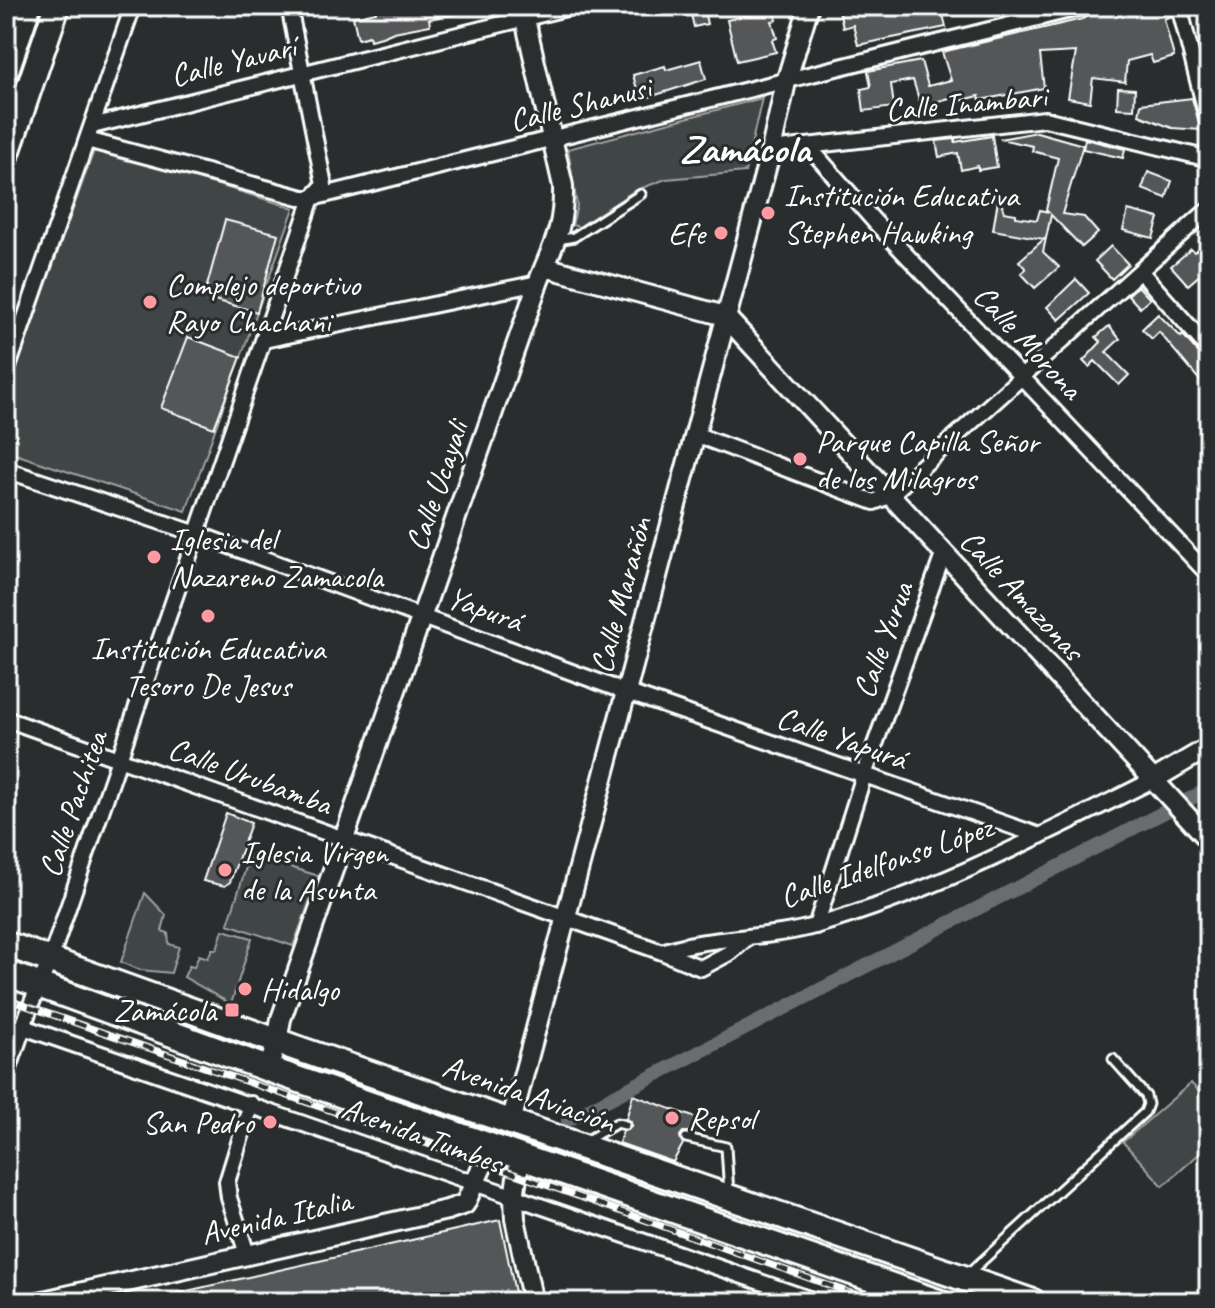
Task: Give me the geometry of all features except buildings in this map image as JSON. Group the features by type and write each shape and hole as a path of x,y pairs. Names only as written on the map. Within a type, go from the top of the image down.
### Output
{"main road":[{"path":"6,70 28,6"},
{"path":"6,156 57,6"},
{"name":"Avenida Aviación","path":"6,944 277,1042 1033,1302"},
{"name":"Avenida Aviación","path":"6,973 268,1069 938,1302"}],"street":[{"path":"6,373 133,6"},
{"name":"Calle Pachitea","path":"6,1077 50,960 312,198 324,185 289,6"},
{"name":"Calle Yavarí","path":"89,133 523,12 574,6"},
{"name":"Calle Marañón","path":"511,1122 771,150 786,82 809,6"},
{"name":"Calle Shanusi","path":"89,133 303,198 312,198 1086,6"},
{"path":"1179,6 1209,124"},
{"name":"Calle Ucayali","path":"268,1069 281,1019 542,275 558,240 563,186 523,12"},
{"name":"Calle Inambari","path":"771,150 1045,119 1209,159"},
{"name":"Calle Morona","path":"809,147 854,199 1209,575"},
{"path":"694,434 874,502 889,496 1209,209"},
{"path":"1140,271 1209,349"},
{"path":"264,340 542,275 725,316"},
{"name":"Calle Amazonas","path":"725,316 1209,840"},
{"name":"Yapurá","path":"6,470 197,534 626,692"},
{"name":"Calle Yurua","path":"816,926 864,775 943,555"},
{"name":"Calle Yapurá","path":"626,692 1040,836"},
{"name":"Calle Urubamba","path":"6,719 566,920"},
{"name":"Calle Idelfonso López","path":"662,952 678,946 816,926 951,878 1040,836 1160,786 1209,747"},
{"path":"566,920 701,968 731,952 747,938"},
{"name":"Avenida Tumbes","path":"6,1021 818,1302"},
{"path":"247,1254 227,1182 251,1104"},
{"name":"Avenida Italia","path":"39,1302 465,1204 491,1147"},
{"path":"520,1157 514,1198 516,1230 533,1302"}],"lane":[{"path":"558,240 574,237 641,194"},
{"path":"964,1278 1145,1112 1148,1104 1146,1096 1113,1059"},
{"path":"578,1145 617,1123 625,1125"},
{"path":"686,1138 726,1147 729,1196"}],"shaded area":[{"path":"35,6 49,6 6,132 6,91"},
{"path":"762,98 745,172 666,179 634,191 579,227 572,225 577,206 568,149"},
{"name":"Complejo deportivo Rayo Chachani","path":"95,148 294,208 186,511 6,451 6,396"},
{"path":"250,855 319,876 293,946 228,924"},
{"path":"145,893 166,915 162,931 168,933 169,944 179,947 171,973 140,970 121,962"},
{"path":"223,930 252,938 231,1004 184,977 189,966 194,967 199,955 208,958 212,949 217,949"},
{"path":"72,975 253,1040 248,1055 66,989"},
{"path":"291,1056 475,1119 471,1131 286,1068"},
{"path":"1191,1083 1209,1102 1209,1145 1163,1186 1123,1142"},
{"path":"544,1142 1006,1302 964,1302 539,1155"}],"waterway":[{"path":"568,1120 1209,789"}],"railway":[{"path":"6,999 876,1302"}],"place":[{"name":"Institución Educativa Stephen Hawking","path":"768,213"},
{"name":"Efe","path":"721,233"},
{"name":"Complejo deportivo Rayo Chachani","path":"150,302"},
{"name":"Parque Capilla Señor de los Milagros","path":"800,459"},
{"name":"Iglesia del Nazareno Zamacola","path":"154,557"},
{"name":"Institución Educativa Tesoro De Jesus","path":"208,616"},
{"name":"Iglesia Virgen de la Asunta","path":"225,870"},
{"name":"Hidalgo","path":"245,989"},
{"name":"Zamácola","path":"232,1010"},
{"name":"Repsol","path":"672,1118"},
{"name":"San Pedro","path":"270,1122"}],"district":[{"name":"Zamácola","path":"745,149"}]}
